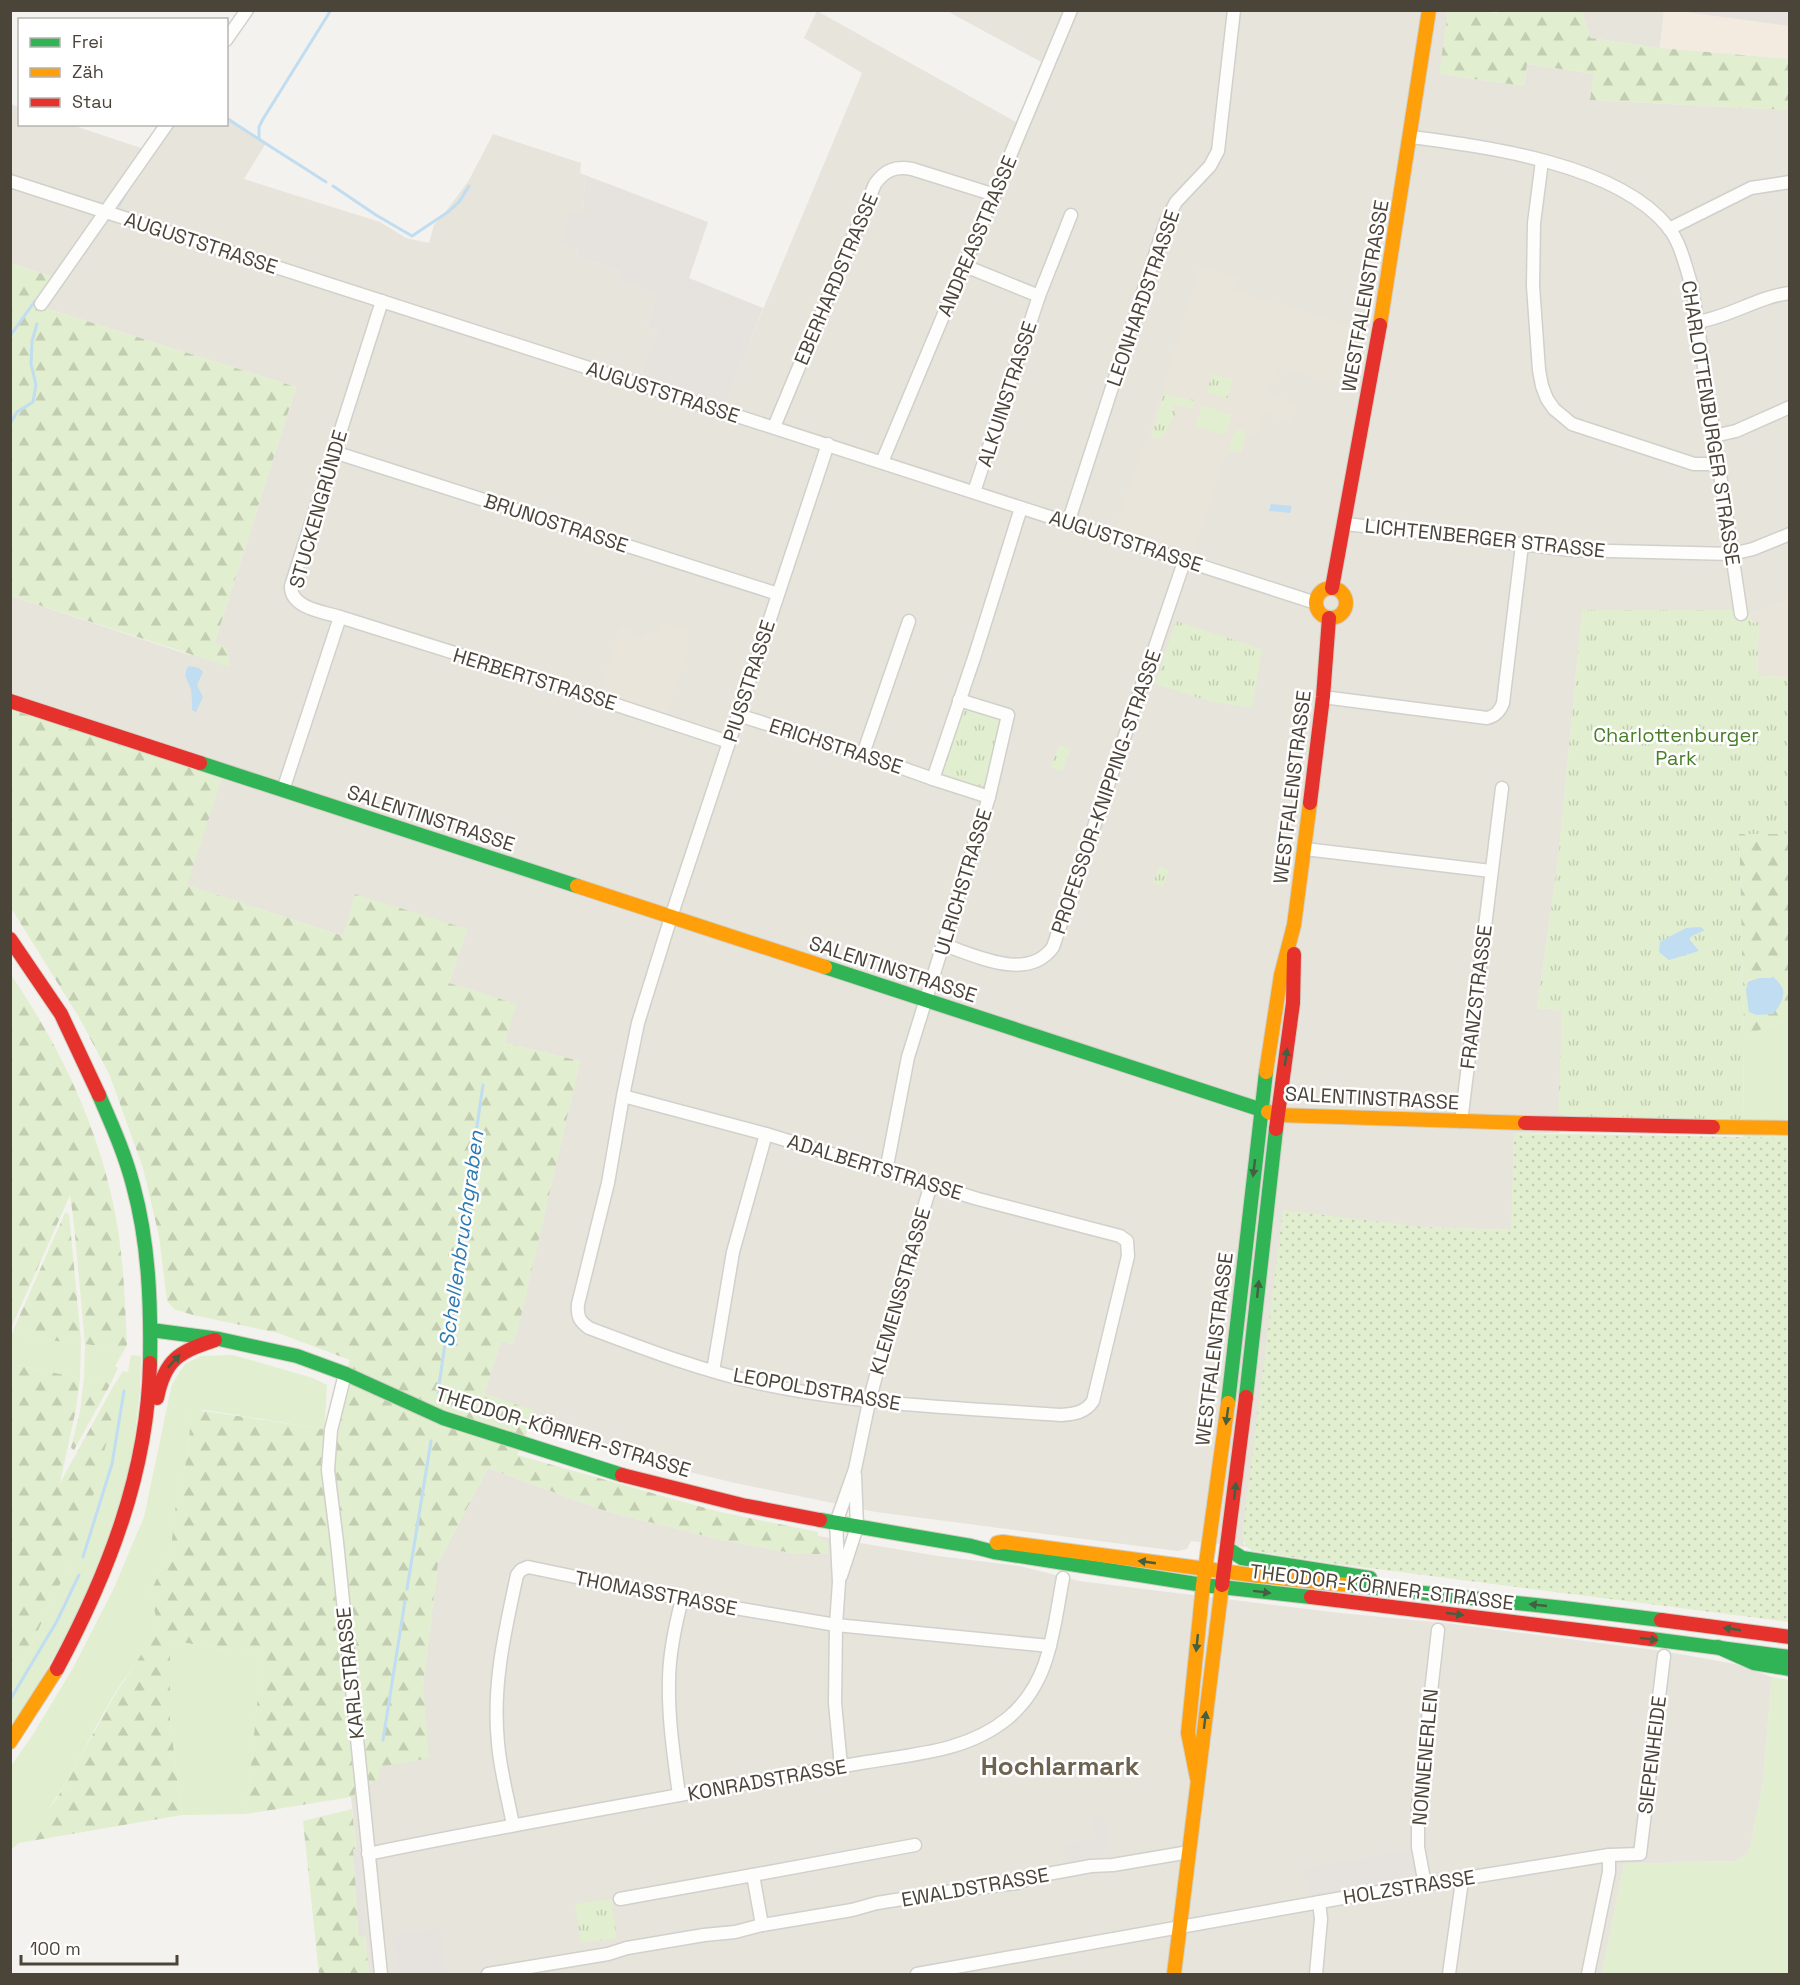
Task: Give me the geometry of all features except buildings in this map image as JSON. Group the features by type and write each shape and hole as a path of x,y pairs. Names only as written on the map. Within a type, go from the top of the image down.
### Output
{"main road":[{"name":"WESTFALENSTRASSE","path":"1332,588 1346,524 1354,465 1388,286 1430,10"},
{"path":"1326,588 1332,588 1341,591 1346,604 1342,613 1329,618 1321,615 1316,603 1321,592 1326,588"},
{"name":"WESTFALENSTRASSE","path":"1197,1778 1188,1733 1203,1585 1233,1368 1262,1110 1281,975 1294,925 1305,849 1323,697 1329,618"},
{"name":"SALENTINSTRASSE","path":"10,701 1278,1115 1461,1122 1790,1128"},
{"name":"WESTFALENSTRASSE","path":"1174,1974 1197,1778 1228,1550 1252,1347 1270,1165 1293,1003 1294,925"},
{"path":"10,939 61,1013 113,1125 133,1186 147,1255 151,1330 145,1427 133,1486 119,1533 75,1635 54,1674 10,1742"},
{"name":"THEODOR-KÖRNER-STRASSE","path":"151,1330 219,1339 297,1356 345,1374 443,1418 629,1478 742,1505 971,1546 1023,1558 1203,1585 1790,1657"},
{"path":"119,1533 133,1514 150,1443 162,1375 187,1349 219,1339"},
{"name":"THEODOR-KÖRNER-STRASSE","path":"971,1546 1003,1542 1205,1570 1596,1612 1790,1637"},
{"name":"THEODOR-KÖRNER-STRASSE","path":"1228,1550 1242,1558 1346,1573 1433,1594"},
{"path":"1718,1647 1754,1664 1790,1669"}],"street":[{"path":"228,37 247,10"},
{"name":"ANDREASSTRASSE","path":"882,462 1071,10"},
{"name":"LEONHARDSTRASSE","path":"1068,523 1166,221 1176,202 1210,166 1218,151 1234,10"},
{"path":"41,304 166,126"},
{"name":"CHARLOTTENBURGER STRASSE","path":"1411,137 1478,146 1542,161 1609,183 1630,194 1652,210 1669,229 1684,261 1692,286 1741,614"},
{"path":"1542,161 1534,224 1533,285 1539,370 1547,399 1554,409 1572,424 1694,464 1719,464"},
{"name":"EBERHARDSTRASSE","path":"774,427 875,184 882,174 900,167 912,169 995,195"},
{"name":"AUGUSTSTRASSE","path":"10,181 1316,603"},
{"path":"1669,229 1751,188 1790,182"},
{"name":"ALKUINSTRASSE","path":"974,492 1039,296 1071,215"},
{"name":"ALKUINSTRASSE","path":"965,266 1039,296"},
{"path":"1697,322 1710,320 1774,295 1790,293"},
{"name":"STUCKENGRÜNDE","path":"340,617 301,604 294,599 291,586 382,301"},
{"path":"1714,436 1736,431 1790,407"},
{"name":"PIUSSTRASSE","path":"671,917 828,444"},
{"name":"BRUNOSTRASSE","path":"334,452 778,594"},
{"path":"933,779 1021,508"},
{"name":"LICHTENBERGER STRASSE","path":"1346,524 1570,550 1732,554 1753,549 1790,534"},
{"path":"1323,697 1487,718 1494,716 1503,703 1522,545"},
{"name":"PROFESSOR-KNIPPING-STRASSE","path":"944,945 994,961 1025,965 1037,962 1053,947 1185,559"},
{"path":"283,790 340,617"},
{"name":"HERBERTSTRASSE","path":"340,617 729,742"},
{"path":"863,754 909,621"},
{"name":"ULRICHSTRASSE","path":"886,1171 908,1057 989,797 1008,716 959,700"},
{"name":"ERICHSTRASSE","path":"738,715 863,754 933,779"},
{"name":"ULRICHSTRASSE","path":"933,779 989,797"},
{"name":"FRANZSTRASSE","path":"1461,1122 1502,788"},
{"path":"1305,849 1491,872"},
{"name":"LEOPOLDSTRASSE","path":"671,917 638,1023 608,1183 578,1304 578,1315 582,1323 589,1328 676,1361 766,1385 869,1402 1060,1415 1075,1414 1088,1409 1093,1401 1128,1256 1127,1241"},
{"name":"ADALBERTSTRASSE","path":"623,1096 766,1134 931,1184 1120,1236 1127,1241"},
{"path":"713,1371 733,1252 766,1134"},
{"name":"KLEMENSSTRASSE","path":"836,1523 855,1469 869,1402 894,1305 931,1184"},
{"name":"KARLSTRASSE","path":"345,1374 330,1430 328,1470 381,1974"},
{"name":"KLEMENSSTRASSE","path":"855,1469 857,1527"},
{"path":"836,1523 839,1582 835,1703 841,1766"},
{"path":"839,1582 857,1527"},
{"name":"THOMASSTRASSE","path":"513,1825 498,1745 497,1694 503,1638 517,1575 528,1567 681,1599 836,1625 1050,1646"},
{"name":"KONRADSTRASSE","path":"368,1854 513,1825 940,1750 974,1740 1008,1718 1034,1688 1041,1676 1050,1646 1064,1578"},
{"path":"680,1795 670,1718 669,1680 671,1650 681,1599"},
{"name":"NONNENERLEN","path":"1425,1885 1418,1847 1418,1807 1438,1630"},
{"name":"SIEPENHEIDE","path":"1640,1854 1664,1656"},
{"path":"620,1899 915,1845"},
{"name":"EWALDSTRASSE","path":"488,1974 608,1954 627,1947 735,1932 762,1925 852,1911 877,1903 1016,1883 1042,1875 1091,1866 1113,1865 1189,1852"},
{"name":"HOLZSTRASSE","path":"917,1974 1319,1902 1609,1855 1640,1854"},
{"path":"1588,1974 1609,1872 1609,1855"},
{"path":"753,1875 762,1925"},
{"path":"1449,1974 1461,1888 1460,1879"},
{"path":"1316,1974 1321,1919 1319,1902"}],"shaded area":[{"path":"817,11 1016,122 1043,63 947,11 1448,11 1440,74 1524,86 1527,64 1594,74 1591,100 1789,110 1789,600 1750,614 1731,610 1582,611 1558,861 1537,1008 1562,1010 1559,1133 1514,1133 1512,1230 1423,1227 1243,1543 1247,1547 1191,1541 1187,1549 1177,1551 876,1512 735,1483 640,1460 529,1428 536,1412 484,1394 501,1341 513,1344 518,1328 580,1061 505,1043 515,1004 449,983 467,929 343,936 186,885 11,705 11,596 190,655 215,642 296,387 45,308 64,281 11,263 11,104 18,107 18,126 75,126 144,149 160,126 228,126 228,117 266,143 244,179 380,222 406,238 429,243 434,225 469,180 493,134 581,163 580,173 585,175 583,216 577,257 620,271 618,280 657,294 647,327 659,331 723,405 862,73 804,38"},
{"path":"1582,11 1664,11 1660,48 1590,38"},
{"path":"1664,11 1789,11 1789,59 1660,48"},
{"path":"1678,11 1789,11 1789,26 1745,20"},
{"path":"585,175 708,222 689,278 763,308 724,405 641,379 659,331 647,327 657,294 617,280 620,271 577,257 578,250 561,244 571,213 583,215"},
{"path":"1200,266 1237,277 1234,290 1362,329 1350,387 1277,367 1268,394 1297,404 1292,423 1264,413 1256,435 1250,433 1242,456 1227,452 1194,552 1116,527 1148,436"},
{"path":"1789,600 1789,677 1757,676 1759,622 1752,623 1750,614"},
{"path":"663,623 688,631 688,658 685,657 666,714 600,692 620,626 632,630 631,634 643,638 646,631 659,635"},
{"path":"488,1468 605,1511 722,1540 797,1554 827,1554 825,1541 818,1536 938,1556 1020,1566 1079,1581 1340,1613 1445,1623 1663,1651 1735,1664 1772,1677 1762,1789 1749,1852 1736,1861 1624,1864 1602,1974 369,1974 351,1797 378,1778 379,1767 423,1685 438,1563"},
{"path":"1104,1816 1111,1854 1067,1862 1063,1844 1095,1838 1092,1818"},
{"path":"360,1848 366,1936 359,1937 353,1849"},
{"path":"1410,1850 1414,1877 1398,1882 1310,1897 1304,1868"},
{"path":"440,1928 447,1974 398,1974 392,1936"}],"green space":[{"path":"1498,10 1582,11 1590,38 1660,48 1789,59 1789,110 1590,100 1594,74 1527,64 1524,86 1439,74 1448,11 1497,13"},
{"path":"11,263 64,281 45,308 296,387 215,642 227,649 230,667 11,596"},
{"path":"1212,374 1233,380 1227,399 1207,392"},
{"path":"1164,394 1194,400 1192,409 1174,404 1175,415 1161,440 1151,437"},
{"path":"1202,405 1232,415 1225,435 1195,426"},
{"path":"1239,429 1244,431 1246,437 1241,452 1228,449 1234,433"},
{"name":"Charlottenburger Park","path":"1582,610 1731,610 1750,614 1752,623 1759,622 1757,676 1789,677 1790,834 1739,834 1744,1037 1743,1122 1558,1119 1562,1010 1537,1008 1558,861"},
{"path":"1176,621 1262,649 1252,708 1209,701 1155,684"},
{"path":"10,705 223,775 187,885 343,936 355,894 467,929 449,983 516,1004 505,1043 580,1061 518,1329 513,1344 501,1341 484,1394 536,1411 517,1455 716,1511 818,1532 818,1538 828,1544 828,1554 797,1554 722,1540 605,1511 488,1468 438,1563 423,1685 429,1758 379,1767 379,1778 351,1797 246,1814 262,1656 170,1640 170,1721 182,1815 19,1843 56,1800 113,1698 158,1629 151,1591 171,1549 175,1510 187,1457 192,1409 322,1429 325,1422 332,1423 350,1360 278,1333 174,1309 167,1301 159,1236 143,1168 110,1076 80,1019 11,908"},
{"path":"966,707 1000,718 1002,721 986,789 944,777 941,770 962,709"},
{"path":"1059,745 1070,749 1062,771 1051,767"},
{"path":"1739,833 1790,834 1789,1020 1744,1037"},
{"path":"1159,866 1169,870 1163,887 1153,884"},
{"path":"11,975 48,1034 64,1065 79,1096 103,1162 112,1196 122,1259 127,1345 122,1354 116,1354 110,1348 85,1344 70,1195 11,1328"},
{"path":"1789,1020 1789,1138 1743,1137 1744,1037"},
{"path":"1514,1133 1789,1138 1789,1622 1330,1563 1253,1551 1247,1547 1242,1536 1283,1210 1423,1227 1511,1230"},
{"path":"65,1213 69,1214 81,1340 68,1343 12,1333"},
{"path":"12,1333 68,1343 81,1340 80,1378 11,1364"},
{"path":"85,1344 110,1348 116,1354 122,1354 115,1366 118,1368 111,1383 84,1378"},
{"path":"131,1355 141,1356 140,1389 133,1451 115,1524 74,1622 11,1731 11,1683 71,1561 120,1387 114,1385 123,1371 128,1372"},
{"path":"233,1355 313,1378 327,1385 325,1422 322,1429 206,1410 192,1410 187,1457 175,1510 171,1549 151,1591 158,1629 112,1698 56,1798 43,1817 11,1850 11,1766 73,1668 113,1590 144,1517 172,1384 185,1364 201,1356"},
{"path":"11,1364 80,1378 76,1409 60,1483 114,1385 120,1387 93,1497 71,1561 11,1683"},
{"path":"84,1378 111,1383 74,1450 71,1448 80,1411"},
{"path":"170,1640 262,1656 246,1814 182,1815 170,1721"},
{"path":"1772,1677 1789,1680 1789,1974 1602,1974 1624,1864 1736,1861 1749,1852 1762,1789"},
{"path":"352,1809 369,1974 319,1974 303,1821"},
{"path":"611,1899 617,1938 581,1943 575,1904"}],"water":[{"path":"1271,504 1292,506 1290,513 1269,511"},
{"path":"189,666 199,668 203,672 197,685 203,697 196,712 192,710 191,690 186,675"},
{"path":"1700,927 1705,930 1689,939 1699,951 1669,960 1659,952 1660,942 1686,928"},
{"path":"1759,978 1774,978 1782,987 1782,1000 1773,1014 1757,1015 1749,1012 1746,990 1748,982"}],"waterway":[{"path":"259,138 259,127 263,119 331,10"},
{"path":"228,119 326,182"},
{"path":"333,186 412,236 448,212 459,202 469,186"},
{"path":"119,205 129,188"},
{"path":"10,336 35,301"},
{"path":"10,424 17,412 33,402 36,385 31,364 32,341 37,324"},
{"name":"Schellenbruchgraben","path":"438,1392 483,1085"},
{"path":"83,1557 112,1464 124,1391"},
{"name":"Schellenbruchgraben","path":"407,1589 431,1441"},
{"path":"10,1700 57,1621 79,1575"},
{"name":"Schellenbruchgraben","path":"383,1740 405,1601"}],"traffic: fast":[{"path":"200,763 577,886"},
{"path":"825,967 1268,1112"},
{"path":"1228,1403 1266,1072"},
{"path":"99,1095 126,1162 143,1229 148,1274 150,1363"},
{"path":"1246,1397 1276,1129"},
{"path":"151,1330 219,1339 297,1356 346,1374 443,1418 622,1475"},
{"path":"820,1520 994,1552 1203,1585 1311,1597"},
{"path":"1228,1549 1242,1558 1370,1578"},
{"path":"1349,1585 1661,1620"},
{"path":"1651,1639 1790,1657"},
{"path":"1718,1647 1754,1663 1790,1669"}],"traffic: slow":[{"path":"1380,325 1429,10"},
{"path":"1331,588 1342,592 1346,603 1342,614 1331,618 1320,614 1316,603 1320,592 1331,588"},
{"path":"1266,1072 1281,975 1294,925 1310,803"},
{"path":"577,886 825,967"},
{"path":"1268,1112 1278,1115 1525,1123"},
{"path":"1713,1127 1790,1128"},
{"path":"1197,1778 1188,1733 1203,1585 1228,1403"},
{"path":"997,1543 1349,1585"},
{"path":"1174,1974 1222,1585"},
{"path":"10,1742 57,1669"}],"traffic: jam":[{"path":"1332,588 1380,325"},
{"path":"1310,803 1323,697 1329,618"},
{"path":"10,701 200,763"},
{"path":"10,939 61,1014 99,1095"},
{"path":"1276,1129 1293,1003 1294,954"},
{"path":"1525,1123 1713,1127"},
{"path":"157,1398 164,1374 169,1366 183,1353 215,1340"},
{"path":"57,1669 93,1596 122,1521 142,1443 148,1404 150,1363"},
{"path":"1222,1585 1246,1397"},
{"path":"622,1475 742,1505 820,1520"},
{"path":"1311,1597 1651,1639"},
{"path":"1661,1620 1790,1637"}],"district":[{"name":"Hochlarmark","path":"1060,1766"}]}
